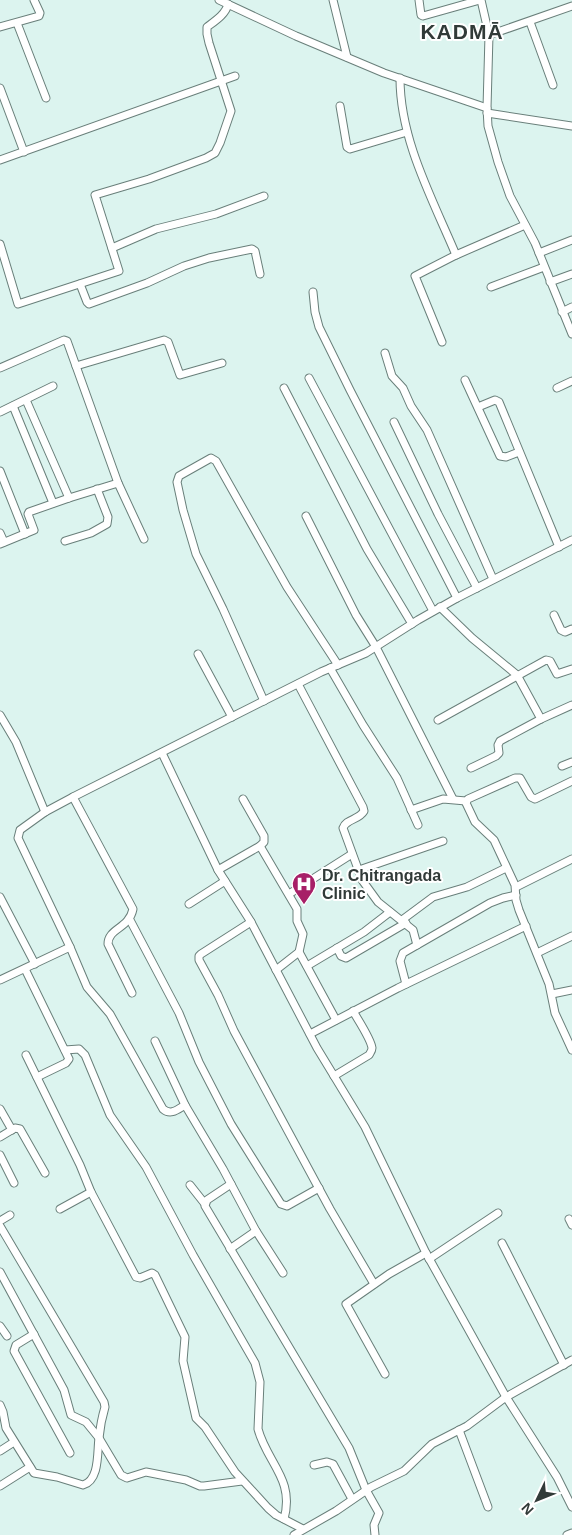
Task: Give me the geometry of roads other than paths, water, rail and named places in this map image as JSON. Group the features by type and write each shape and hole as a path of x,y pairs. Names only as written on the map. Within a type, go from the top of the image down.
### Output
{"street":[{"path":"0,27 40,15 34,0"},
{"path":"219,0 296,36 387,74 487,110 572,126"},
{"path":"333,0 347,57"},
{"path":"419,0 421,15 423,16 481,0 489,35 488,126 510,196 539,253 572,334"},
{"path":"0,245 18,304 119,271 94,195 149,179 215,153 231,113 207,34 207,26 227,9 228,4"},
{"path":"489,35 572,6"},
{"path":"530,22 553,85"},
{"path":"17,23 46,98"},
{"path":"0,160 127,113 235,76"},
{"path":"400,78 400,100 407,132 425,183 456,254"},
{"path":"0,88 24,152"},
{"path":"340,106 347,147 350,149 407,132"},
{"path":"112,248 156,229 210,216 264,196"},
{"path":"442,342 414,277 456,254 525,225"},
{"path":"539,253 572,240"},
{"path":"80,284 89,304 147,283 184,266 208,258 252,249 255,250 260,274"},
{"path":"491,287 544,267"},
{"path":"550,282 572,274"},
{"path":"313,292 315,312 320,327 350,390 457,598"},
{"path":"562,312 572,307"},
{"path":"0,368 65,340 67,341 118,483 144,539"},
{"path":"76,366 164,340 168,342 180,375 222,363"},
{"path":"385,353 392,376 403,388 411,406 427,430 493,579"},
{"path":"309,378 437,609 517,675 541,718"},
{"path":"465,380 500,456 506,457 519,452"},
{"path":"557,388 572,381"},
{"path":"0,412 53,386"},
{"path":"284,388 367,548 412,624"},
{"path":"26,400 69,498"},
{"path":"478,407 495,400 499,402 559,547"},
{"path":"13,406 54,503"},
{"path":"394,422 444,526 477,588"},
{"path":"264,701 196,554 177,482 179,476 211,458 216,461 287,587 338,665"},
{"path":"0,471 25,534"},
{"path":"0,533 2,543 25,534 35,529 29,512 118,483"},
{"path":"65,541 107,524 108,517 97,489"},
{"path":"306,516 356,615 376,647 453,799"},
{"path":"185,1105 169,1113 163,1109 110,1014 87,987 18,838 20,830 45,812 73,797 330,668 366,653 457,598 572,540"},
{"path":"554,615 561,630 565,632 572,629"},
{"path":"198,654 232,717"},
{"path":"438,720 517,675 548,660 557,674 572,669"},
{"path":"330,668 397,778 418,825"},
{"path":"298,684 363,807 364,811 361,815 343,826 362,880 378,902 413,930 417,945"},
{"path":"471,768 496,756 499,753 498,745 500,742 541,718 572,705"},
{"path":"1,715 16,742 45,812"},
{"path":"162,753 218,870 251,922 310,1034 365,1127 428,1256 506,1397 557,1477 572,1507"},
{"path":"562,766 572,762"},
{"path":"411,810 443,799 466,801 515,778 520,778 531,797 535,799 572,781"},
{"path":"73,797 132,904 133,909 130,920 111,934 108,944 132,993"},
{"path":"218,870 260,846 265,839 243,799"},
{"path":"466,801 475,822 494,840 516,887 519,910 549,984 555,1013 572,1050"},
{"path":"359,870 443,841"},
{"path":"260,846 297,909 297,921 303,934 299,952 336,1020"},
{"path":"289,894 352,854"},
{"path":"516,887 572,859"},
{"path":"337,948 341,956 346,958 404,922 433,897 466,887 506,868"},
{"path":"188,904 225,881"},
{"path":"406,984 400,961 403,953 490,903 516,896"},
{"path":"0,897 35,964"},
{"path":"306,966 364,932 390,912"},
{"path":"130,920 179,1014 199,1062 231,1124 281,1204 287,1206 319,1188"},
{"path":"251,922 201,954 199,960 218,995 234,1031 350,1246 374,1284"},
{"path":"310,1034 406,984 526,926"},
{"path":"537,953 572,936"},
{"path":"0,980 70,947"},
{"path":"276,970 299,952"},
{"path":"25,969 68,1057 68,1061 38,1077"},
{"path":"552,994 572,990"},
{"path":"334,1076 371,1052 370,1042 354,1011"},
{"path":"155,1041 185,1105 231,1184 256,1232 283,1273"},
{"path":"65,1050 79,1049 85,1055 110,1115 146,1166 193,1255 255,1363 260,1382 258,1429 278,1469 287,1495 287,1508 284,1519"},
{"path":"26,1055 91,1192 136,1277 140,1278 152,1273 155,1275 185,1338 183,1361 196,1418 206,1427 242,1481 268,1508 303,1529"},
{"path":"0,1109 12,1130"},
{"path":"0,1136 18,1128 45,1173"},
{"path":"0,1155 14,1183"},
{"path":"205,1204 207,1200 231,1184"},
{"path":"190,1185 205,1204 349,1448 366,1490 379,1513 374,1525 375,1535"},
{"path":"60,1209 91,1192"},
{"path":"385,1374 347,1306 347,1302 389,1274 428,1256 498,1213"},
{"path":"0,1221 10,1215"},
{"path":"0,1226 104,1402 105,1407 95,1472 86,1484 83,1485 57,1477 38,1474 30,1467 6,1428 4,1412 0,1405"},
{"path":"230,1249 256,1232"},
{"path":"502,1243 564,1365"},
{"path":"0,1272 64,1390 72,1415 86,1422 99,1438 124,1477 131,1477 146,1472 186,1480 200,1486 242,1481"},
{"path":"0,1326 6,1336"},
{"path":"34,1334 16,1345 14,1351 70,1453"},
{"path":"294,1535 366,1490 404,1471 428,1447 466,1426 506,1397 572,1360"},
{"path":"459,1430 488,1507"},
{"path":"0,1451 14,1442"},
{"path":"314,1465 330,1462 333,1464 352,1499"},
{"path":"0,1486 30,1467"},
{"path":"567,1535 572,1533"}],"place":[{"name":"Dr. Chitrangada Clinic","path":"304,905"}],"district":[{"name":"KADMĀ","path":"462,31"}]}
